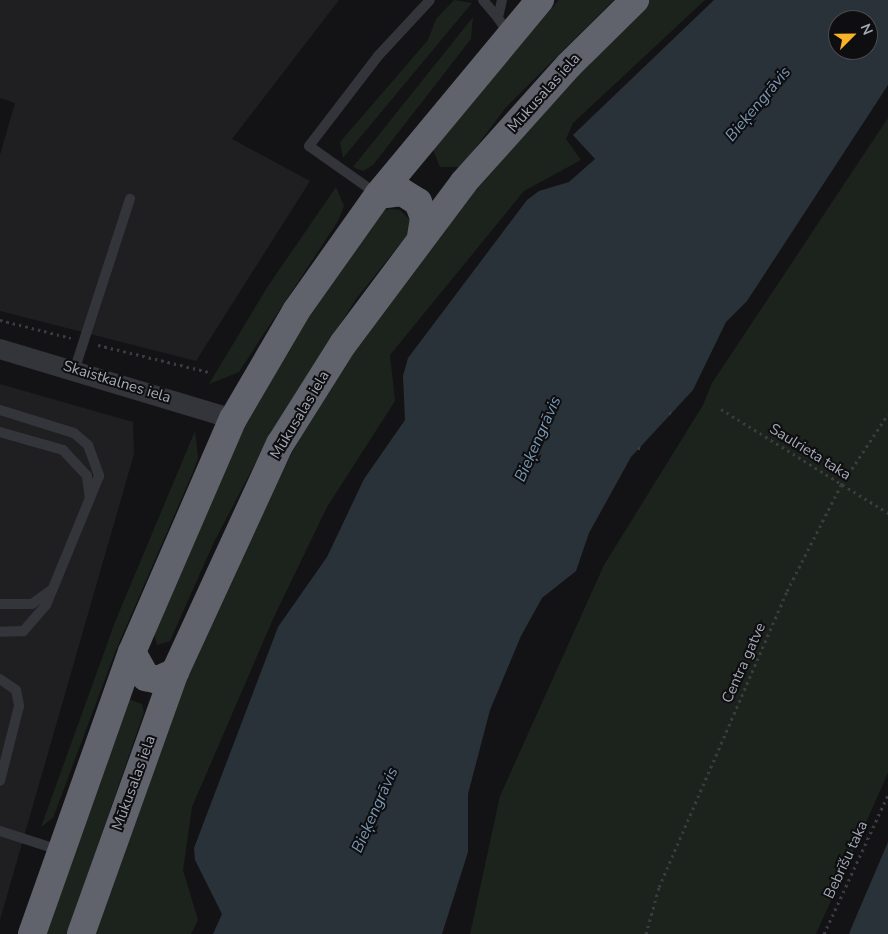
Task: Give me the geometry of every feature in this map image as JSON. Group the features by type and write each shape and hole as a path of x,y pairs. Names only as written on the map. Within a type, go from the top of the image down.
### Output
{"highway":[{"path":"32,934 59,850 132,652 234,419 296,312 378,195 503,25 540,0"},
{"name":"Mūkusalas iela","path":"81,934 175,672 280,444 343,344 421,237 569,64 635,0"},
{"path":"378,195 402,192 418,202 424,218 421,237"},
{"path":"132,652 140,672 152,680 175,672"}],"street":[{"name":"Skaistkalnes iela","path":"0,349 75,368 234,419"}],"lane":[{"path":"378,195 309,146 378,56 430,0"},
{"path":"483,0 503,25"},
{"path":"502,0 503,25"},
{"path":"75,368 130,199"},
{"path":"0,410 74,433 88,445 99,476 90,502 54,586 36,620 23,631 0,632"},
{"path":"0,432 63,450 87,476 90,502"},
{"path":"0,604 32,604 54,586"},
{"path":"0,679 16,690 19,706 0,781"},
{"path":"0,831 59,850"}],"path":[{"path":"0,320 209,372"},
{"name":"Saulrieta taka","path":"720,409 888,513"},
{"path":"669,412 674,415"},
{"name":"Centra gatve","path":"646,934 659,887 711,761 787,590 841,485 888,414"},
{"path":"638,447 643,450"},
{"name":"Bebrīšu taka","path":"824,934 888,796"}],"shaded area":[{"path":"0,0 339,0 232,139 310,181 196,361 0,311 0,155 15,103 0,98"},
{"path":"454,0 472,3 343,158 340,142 428,40 436,19"},
{"path":"559,0 614,0 507,106 461,167 440,167 431,145"},
{"path":"649,0 705,0 573,123 566,139 581,160 524,191 390,355 395,401 327,507 273,619 192,807 183,870 198,920 191,934 92,934 212,607 307,424 385,305 450,219 518,137"},
{"path":"473,17 471,39 373,165 363,171 353,167"},
{"path":"888,118 888,773 816,934 470,934 500,796 604,565 703,405 712,383"},
{"path":"336,187 344,206 338,221 239,372 209,384 268,286"},
{"path":"400,210 409,219 409,233 356,299 267,441 214,542 170,641 157,645 153,628 246,424 307,316 380,211"},
{"path":"0,384 133,422 134,454 0,920"},
{"path":"195,431 198,458 193,472 116,650 53,818 41,827 115,622"},
{"path":"129,699 142,704 144,712 67,934 43,934"}],"water":[{"name":"Bieķengrāvis","path":"714,0 888,0 888,85 747,301 726,322 693,390 631,457 589,533 576,571 542,598 521,636 490,710 468,794 468,852 442,934 213,934 222,914 195,860 194,848 278,627 327,557 364,479 405,420 403,376 408,358 527,200 539,191 569,182 595,159 573,135"},
{"path":"888,842 888,934 849,934 853,924"}]}
